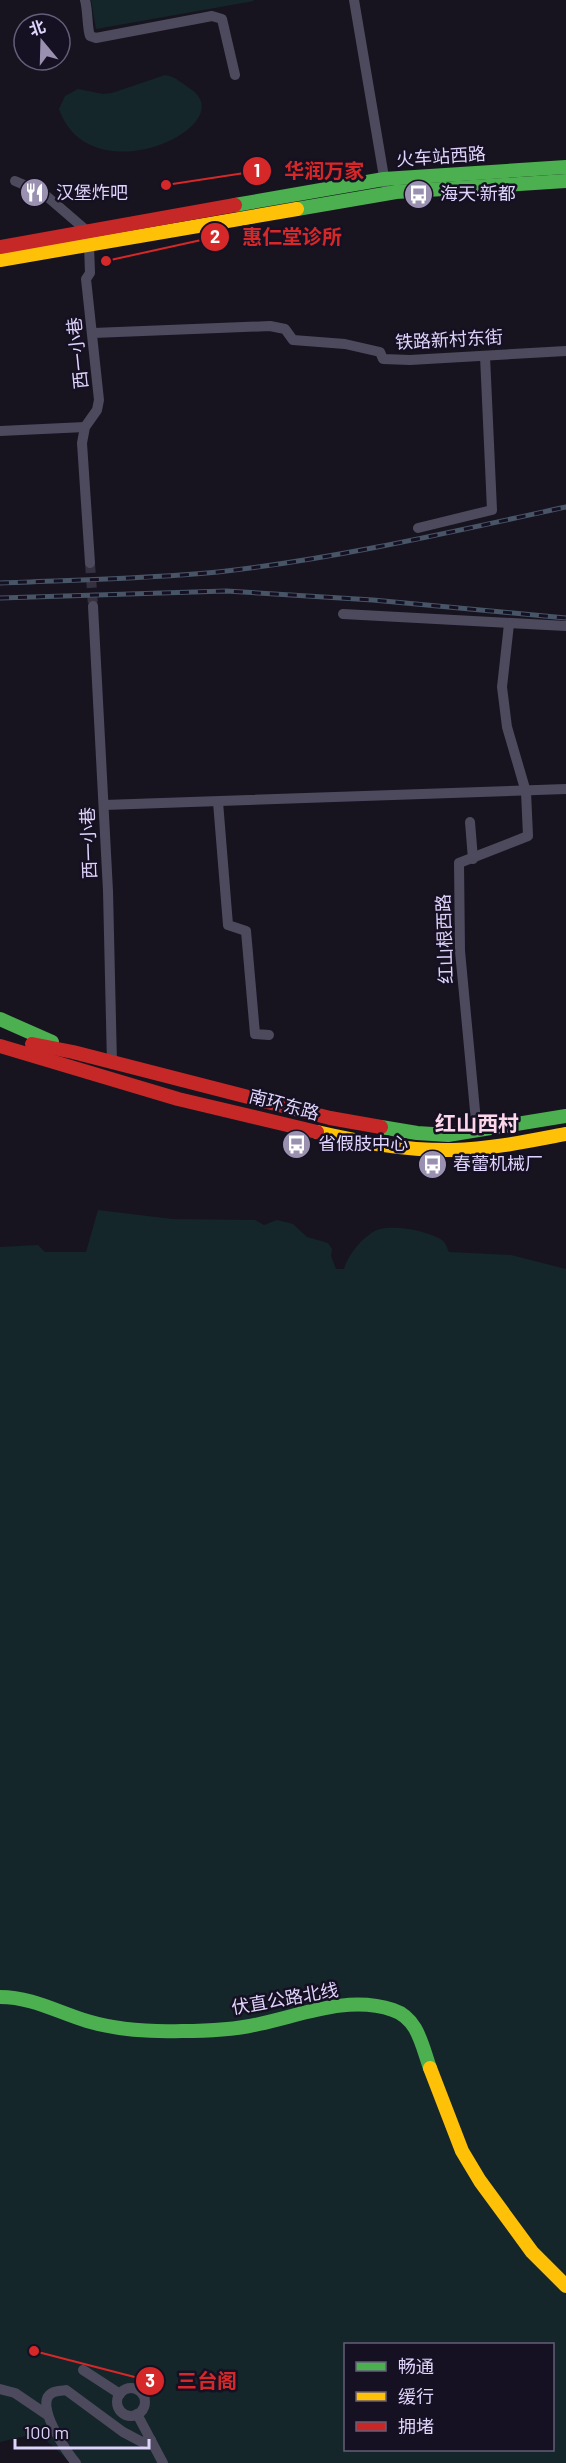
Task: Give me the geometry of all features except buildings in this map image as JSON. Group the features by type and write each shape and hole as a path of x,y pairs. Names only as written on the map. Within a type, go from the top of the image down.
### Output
{"main road":[{"name":"火车站西路","path":"0,247 88,238 386,186 566,167"},
{"name":"火车站西路","path":"386,186 444,187 566,181"},
{"name":"火车站西路","path":"0,260 88,238"},
{"path":"0,1019 73,1052"},
{"name":"南环东路","path":"0,1033 66,1066 178,1098 373,1145 452,1150 506,1145 566,1134"},
{"name":"南环东路","path":"0,1046 35,1052 73,1052 112,1064 378,1128 448,1136 566,1116"},
{"path":"0,1056 34,1069 66,1066"},
{"name":"伏直公路北线","path":"0,1997 21,1996 88,2021 139,2029 240,2028 341,2005 383,2007 403,2013 413,2022 462,2151 480,2181 532,2252 566,2286"}],"street":[{"path":"85,0 89,20 87,29 90,36 96,38 212,16 222,19 235,75"},
{"path":"354,0 386,186"},
{"path":"15,181 43,193 88,238"},
{"name":"西一小巷","path":"88,238 90,273 86,279 99,400 97,410 85,427 82,443 90,564"},
{"name":"铁路新村东街","path":"93,333 270,326 285,329 293,340 368,348 380,352 383,359 566,351"},
{"path":"418,528 492,510 485,356"},
{"path":"0,431 85,427"},
{"name":"西一小巷","path":"93,606 104,805 112,1079"},
{"path":"343,614 566,626"},
{"path":"471,822 473,859 528,836 526,792 507,727 502,687 509,624"},
{"path":"104,805 566,789"},
{"path":"218,802 228,926 246,931 255,1034 269,1035"},
{"name":"红山根西路","path":"473,859 459,863 460,951 477,1132"},
{"path":"83,2370 120,2394"},
{"path":"130,2388 141,2392 145,2404 137,2414 129,2415 121,2411 118,2403 120,2394 130,2388"},
{"path":"0,2389 15,2393 46,2414 66,2452 76,2463"},
{"path":"46,2414 48,2397 52,2392 66,2390 123,2432 142,2442 151,2440"},
{"path":"137,2414 163,2463"}],"shaded area":[{"path":"91,0 253,0 254,1 96,29"},
{"path":"165,75 175,78 189,88 201,103 198,119 182,134 157,146 129,151 101,149 76,135 59,109 65,96 78,89 103,94 112,93"},
{"path":"98,1210 172,1219 255,1220 264,1225 277,1220 293,1224 307,1237 328,1243 332,1249 331,1256 336,1269 344,1269 353,1252 366,1237 377,1230 392,1228 410,1229 436,1237 443,1241 449,1252 511,1255 566,1269 566,2463 71,2463 38,2433 0,2442 0,1247 38,1245 45,1252 86,1252"}],"tunnel":[{"path":"90,563 93,606"}],"railway":[{"path":"0,583 218,572 306,560 393,544 566,507"},
{"path":"0,598 226,591 373,600 566,618"}],"traffic: fast":[{"path":"235,205 384,179 566,167"},
{"path":"297,209 396,192 566,181"},
{"path":"0,1019 52,1042"},
{"path":"381,1127 448,1135 566,1116"},
{"path":"0,1997 34,2002 98,2024 158,2031 230,2029 342,2005 376,2006 393,2010 408,2019 418,2034 430,2068"}],"traffic: slow":[{"path":"0,260 297,209"},
{"path":"317,1132 384,1145 435,1150 496,1146 566,1134"},
{"path":"430,2068 462,2151 480,2181 532,2252 566,2286"}],"traffic: jam":[{"path":"0,247 235,205"},
{"path":"32,1044 73,1052 330,1118 381,1127"},
{"path":"0,1046 178,1099 317,1132"}],"place":[{"name":"华润万家","path":"166,185"},
{"name":"汉堡炸吧","path":"35,193"},
{"name":"海天·新都","path":"419,194"},
{"name":"惠仁堂诊所","path":"106,261"},
{"name":"省假肢中心","path":"297,1144"},
{"name":"春蕾机械厂","path":"432,1164"},
{"name":"三台阁","path":"34,2351"}],"district":[{"name":"红山西村","path":"477,1124"}]}
